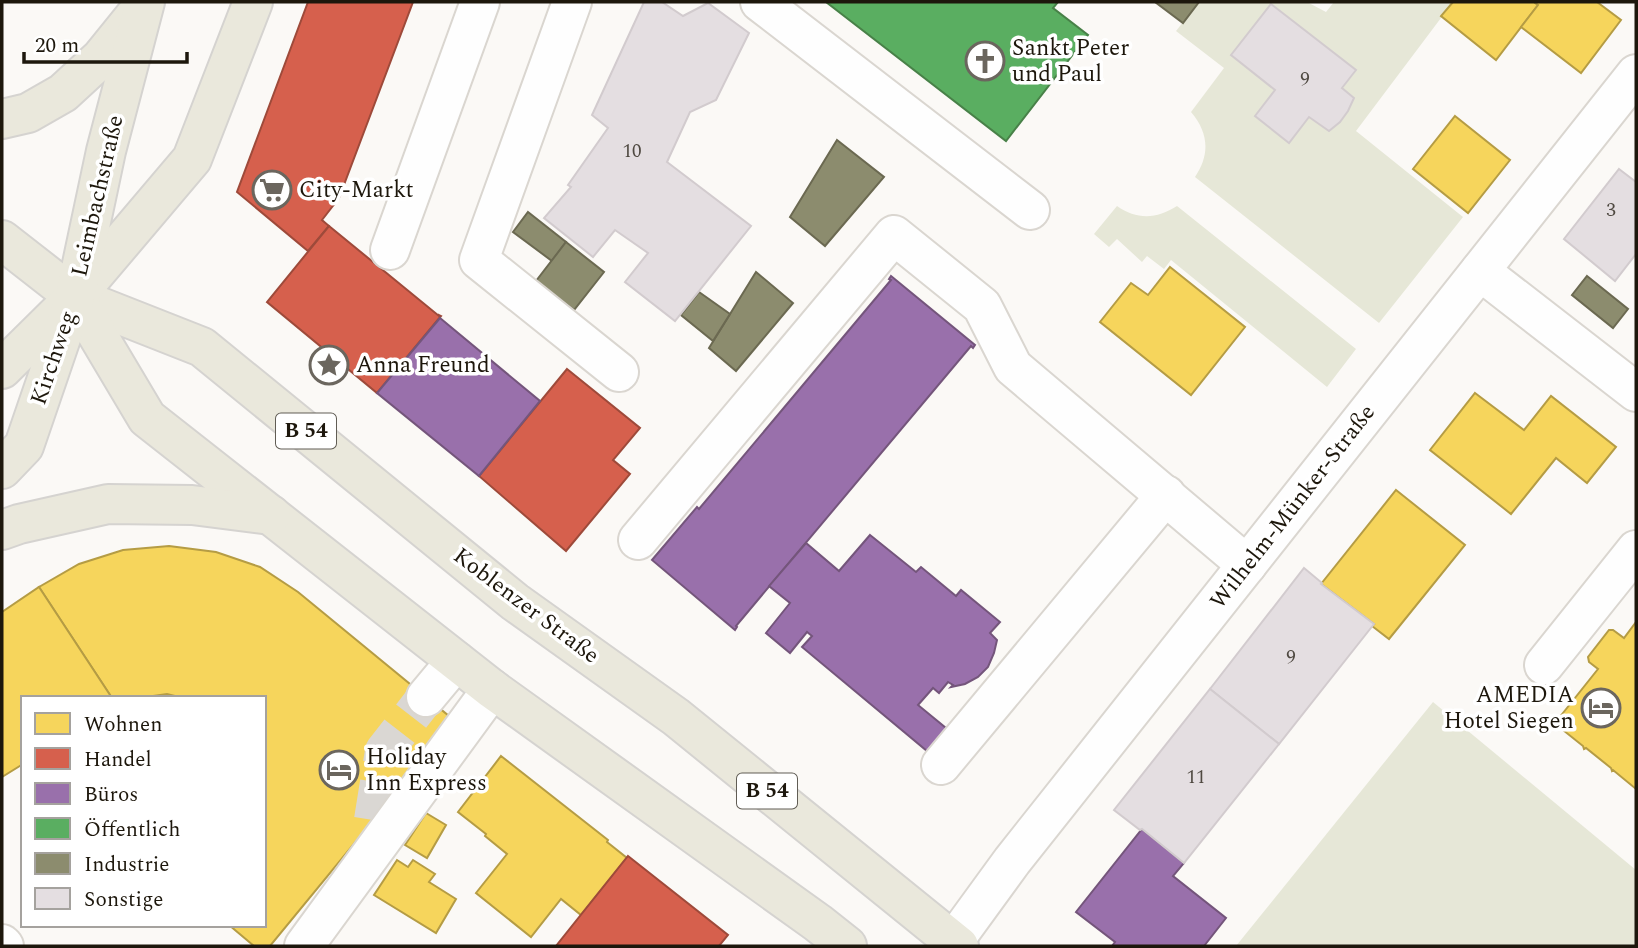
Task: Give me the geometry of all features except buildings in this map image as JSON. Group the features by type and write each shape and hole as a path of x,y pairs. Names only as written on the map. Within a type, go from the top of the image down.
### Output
{"main road":[{"name":"Leimbachstraße","path":"75,297 106,151 145,2"},
{"path":"2,119 28,113 63,93 102,58 145,2"},
{"name":"Leimbachstraße","path":"75,297 192,159 253,2"},
{"name":"Koblenzer Straße","path":"2,240 75,297 202,347 515,602 676,717 954,945"},
{"name":"Koblenzer Straße","path":"75,297 147,418 492,689 847,946"},
{"name":"Kirchweg","path":"2,369 75,297"},
{"name":"Kirchweg","path":"2,469 24,446 75,297"},
{"path":"2,530 108,504 192,505 271,515"}],"street":[{"path":"390,250 480,2"},
{"path":"572,2 479,260 619,372"},
{"path":"760,2 1030,210"},
{"name":"Wilhelm-Münker-Straße","path":"954,945 1012,861 1636,74"},
{"path":"638,540 894,235 982,306 1013,367 1247,565"},
{"path":"1480,271 1636,392"},
{"path":"941,765 1166,495"},
{"path":"1544,664 1636,550"},
{"path":"426,697 456,661"},
{"path":"304,946 492,689"},
{"path":"369,859 373,820"}],"green space":[{"path":"1199,2 1307,2 1326,12 1334,2 1453,2 1356,131 1463,217 1379,323 1195,177 1203,161 1205,144 1201,128 1191,112 1224,68 1176,31","holes":["1271,4 1356,71 1317,121 1309,117 1289,142 1255,116 1275,90 1231,55"]},
{"path":"1117,206 1132,214 1147,216 1177,206 1356,349 1327,387 1171,260 1164,269 1147,256 1142,262 1117,239 1109,247 1094,234"},
{"path":"1433,702 1636,870 1636,946 1236,946"}],"tunnel":[{"path":"373,820 384,751 426,697"}],"place":[{"name":"Sankt Peter und Paul","path":"985,61"},
{"name":"City-Markt","path":"272,190"},
{"name":"Anna Freund","path":"329,365"},
{"name":"AMEDIA Hotel Siegen","path":"1601,708"},
{"name":"Holiday Inn Express","path":"339,770"}]}
